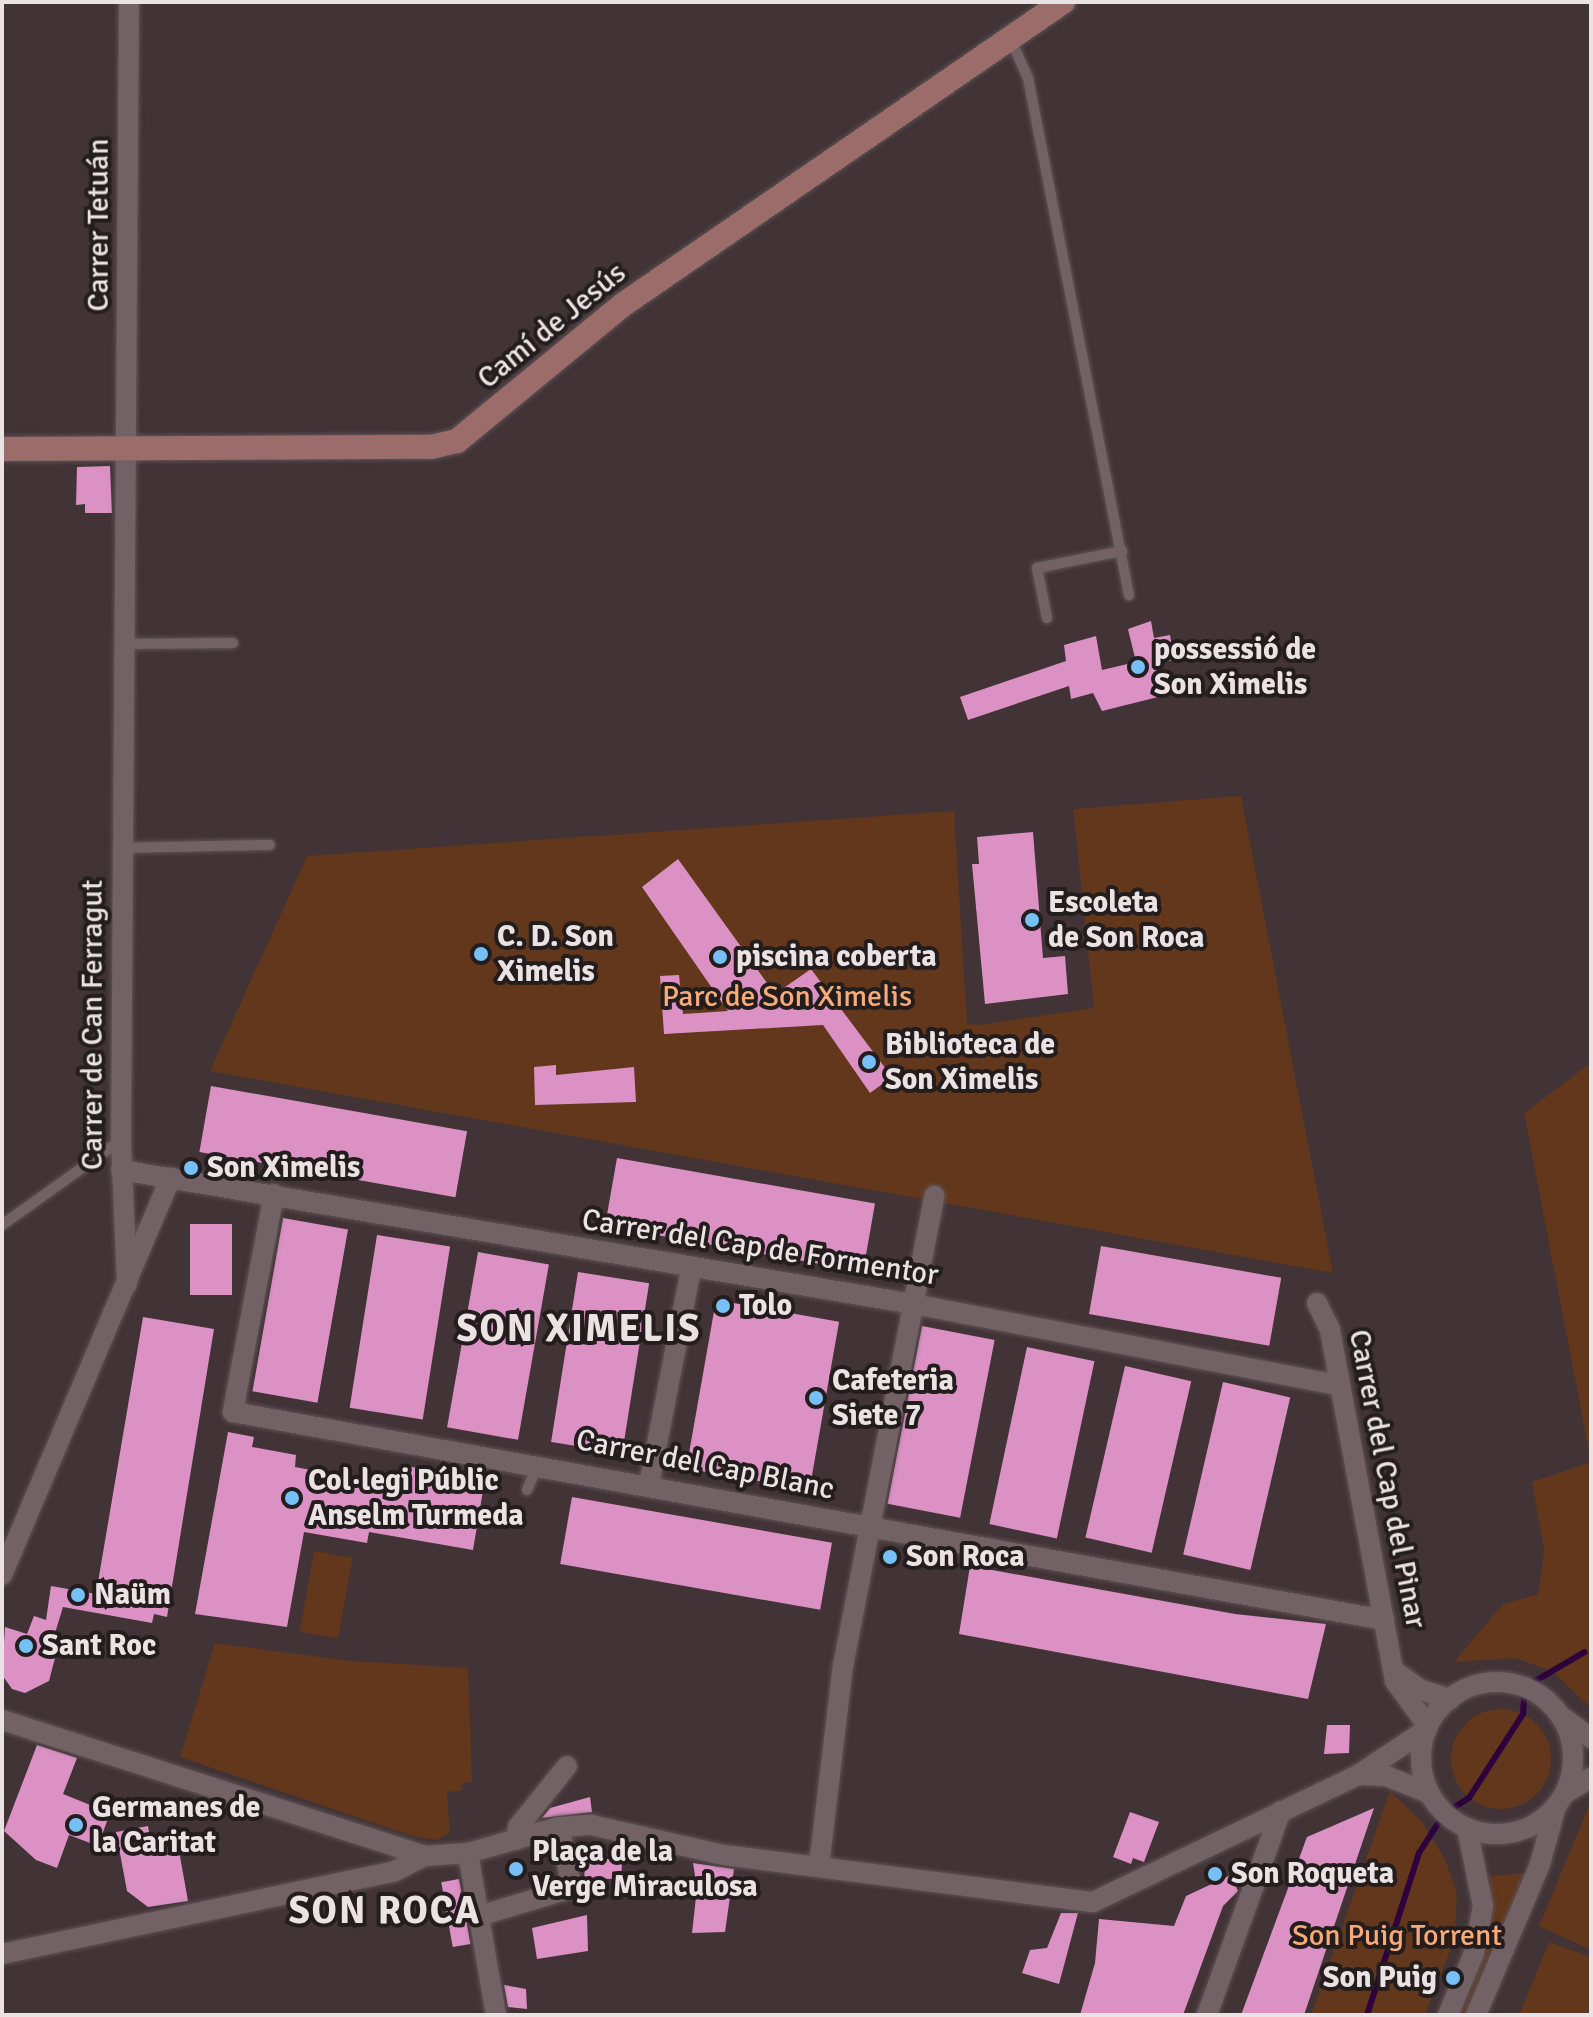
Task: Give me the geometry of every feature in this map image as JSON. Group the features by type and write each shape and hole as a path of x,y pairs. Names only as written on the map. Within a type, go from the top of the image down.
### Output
{"street":[{"name":"Carrer Tetuán","path":"127,449 129,2"},
{"name":"Camí de Jesús","path":"2,449 431,447 457,441 624,304 1063,2"},
{"name":"Carrer de Can Ferragut","path":"2,1575 127,1284 121,1140 127,449"},
{"path":"121,1170 171,1177 127,1284"},
{"name":"Carrer del Cap de Formentor","path":"171,1177 691,1269 913,1304 1339,1385"},
{"name":"Carrer del Cap Blanc","path":"274,1194 233,1412 538,1464 1384,1620"},
{"path":"819,1866 843,1666 934,1196"},
{"path":"649,1485 691,1269"},
{"name":"Carrer del Cap del Pinar","path":"1317,1303 1330,1330 1395,1681 1427,1727"},
{"name":"Carrer del Cap del Pinar","path":"1393,1669 1419,1689 1450,1699"},
{"path":"2,1720 425,1856 468,1853 559,1827 591,1825 724,1855 1093,1902 1358,1775 1427,1727 1450,1699 1480,1683 1503,1682 1525,1687 1591,1738"},
{"path":"1476,2015 1540,1864 1573,1755 1560,1715"},
{"path":"1427,1727 1422,1772 1429,1793 1444,1814 1467,1828 1491,1835 1516,1832 1591,1778"},
{"path":"516,1840 518,1827 567,1766"},
{"path":"1358,1775 1386,1776 1429,1793"},
{"path":"1207,2015 1281,1811"},
{"path":"479,1916 572,1888 559,1827"},
{"path":"1448,2015 1474,1953 1483,1906 1467,1828"},
{"path":"468,1853 496,2015"},
{"path":"2,1954 395,1871 425,1856"}],"lane":[{"path":"1011,40 1028,78 1129,595"},
{"path":"1047,618 1037,568 1122,551"},
{"path":"125,644 233,643"},
{"path":"124,848 270,845"},
{"path":"2,1225 121,1140"},
{"path":"527,1490 538,1464"}],"green space":[{"name":"Parc de Son Ximelis","path":"1241,796 1333,1273 210,1071 307,856 954,811 967,1024 978,1025 1094,1008 1073,809"},
{"path":"1591,1063 1591,1462 1524,1113"},
{"path":"1591,1462 1591,1708 1552,1671 1514,1658 1454,1662 1503,1604 1538,1594 1544,1551 1532,1482"},
{"path":"314,1551 352,1558 338,1639 300,1632"},
{"path":"215,1643 351,1661 468,1668 472,1782 462,1783 461,1791 447,1792 450,1832 437,1840 412,1836 180,1757"},
{"path":"1501,1709 1520,1713 1536,1724 1547,1740 1551,1759 1547,1778 1536,1794 1520,1805 1501,1809 1482,1805 1466,1794 1455,1778 1451,1759 1455,1740 1466,1724 1482,1713"},
{"name":"Son Puig Torrent","path":"1390,1791 1421,1821 1445,1859 1457,1894 1455,1938 1425,2015 1311,2015"},
{"path":"1591,1801 1591,1950 1539,1926"},
{"path":"1525,1873 1467,2015 1460,2015 1483,1958 1490,1876"},
{"path":"1549,1942 1591,1957 1591,2015 1519,2015"}],"building":[{"path":"110,466 112,513 85,513 85,504 76,505 77,467"},
{"name":"possessió de Son Ximelis","path":"1151,621 1154,638 1170,635 1174,660 1160,663 1166,695 1102,711 1093,693 1071,699 1069,686 968,720 960,697 1066,661 1064,645 1096,636 1102,670 1136,662 1128,629"},
{"path":"1033,832 1043,958 1065,956 1068,994 985,1004 972,864 979,864 977,837"},
{"path":"678,859 775,994 811,969 892,1077 870,1093 823,1025 664,1034 660,976 679,975 683,1014 728,1011 642,887"},
{"path":"556,1065 556,1075 634,1067 636,1102 535,1105 534,1067"},
{"path":"211,1086 467,1131 455,1197 199,1152"},
{"path":"617,1158 875,1203 863,1271 605,1226"},
{"path":"283,1218 348,1229 317,1403 252,1391"},
{"path":"190,1224 232,1224 232,1295 190,1295"},
{"path":"377,1235 450,1247 423,1419 350,1408"},
{"path":"1101,1246 1281,1278 1269,1346 1089,1314"},
{"path":"478,1252 549,1265 518,1440 447,1427"},
{"path":"578,1272 649,1283 622,1453 551,1442"},
{"path":"716,1300 839,1322 809,1490 686,1468"},
{"path":"143,1317 214,1329 167,1617 154,1614 152,1623 63,1607 48,1656 55,1658 49,1681 25,1693 12,1689 2,1675 5,1627 27,1634 34,1616 46,1620 51,1586 96,1594"},
{"path":"922,1326 995,1340 960,1518 887,1504"},
{"path":"1027,1347 1094,1361 1057,1538 989,1524"},
{"path":"1125,1366 1191,1381 1152,1553 1085,1537"},
{"path":"1223,1382 1290,1398 1250,1570 1183,1554"},
{"path":"228,1432 254,1437 252,1447 296,1455 295,1467 396,1486 400,1465 485,1479 473,1550 369,1532 367,1543 304,1532 287,1627 195,1614"},
{"path":"572,1497 832,1543 820,1610 560,1564"},
{"path":"970,1566 1235,1614 1326,1624 1308,1699 959,1634"},
{"path":"1327,1725 1350,1725 1349,1753 1324,1754"},
{"path":"37,1745 77,1758 63,1794 110,1813 98,1846 69,1835 57,1868 36,1860 4,1831"},
{"path":"590,1797 592,1812 542,1818 550,1808"},
{"path":"1374,1808 1304,2015 1241,2015 1307,1837"},
{"path":"1130,1812 1159,1822 1144,1862 1133,1858 1131,1864 1113,1857"},
{"path":"148,1826 152,1850 178,1845 188,1901 148,1907 127,1891 116,1832"},
{"path":"585,1858 622,1859 621,1879 584,1878"},
{"path":"693,1863 734,1869 725,1932 692,1933 697,1888"},
{"path":"1231,1875 1238,1891 1223,1906 1183,2015 1080,2015 1095,1963 1099,1919 1174,1926 1186,1896"},
{"path":"459,1879 470,1944 453,1947 441,1882"},
{"path":"1061,1913 1078,1913 1059,1984 1022,1973 1030,1950 1047,1948"},
{"path":"587,1915 588,1951 537,1959 532,1928"},
{"path":"504,1985 526,1989 527,2009 508,2007"}],"waterway":[{"path":"1367,2015 1419,1853 1444,1814 1469,1798 1523,1714 1525,1687 1585,1652"}],"place":[{"name":"possessió de Son Ximelis","path":"1138,667"},
{"name":"Escoleta de Son Roca","path":"1032,920"},
{"name":"C. D. Son Ximelis","path":"481,954"},
{"name":"piscina coberta","path":"720,957"},
{"name":"Biblioteca de Son Ximelis","path":"869,1062"},
{"name":"Son Ximelis","path":"191,1168"},
{"name":"Tolo","path":"723,1306"},
{"name":"Cafeteria Siete 7","path":"816,1398"},
{"name":"Col·legi Públic Anselm Turmeda","path":"292,1498"},
{"name":"Son Roca","path":"890,1557"},
{"name":"Naüm","path":"78,1595"},
{"name":"Sant Roc","path":"26,1646"},
{"name":"Germanes de la Caritat","path":"76,1825"},
{"name":"Plaça de la Verge Miraculosa","path":"516,1869"},
{"name":"Son Roqueta","path":"1215,1874"},
{"name":"Son Puig","path":"1453,1978"}],"district":[{"name":"SON XIMELIS","path":"579,1329"},
{"name":"SON ROCA","path":"385,1911"}]}
